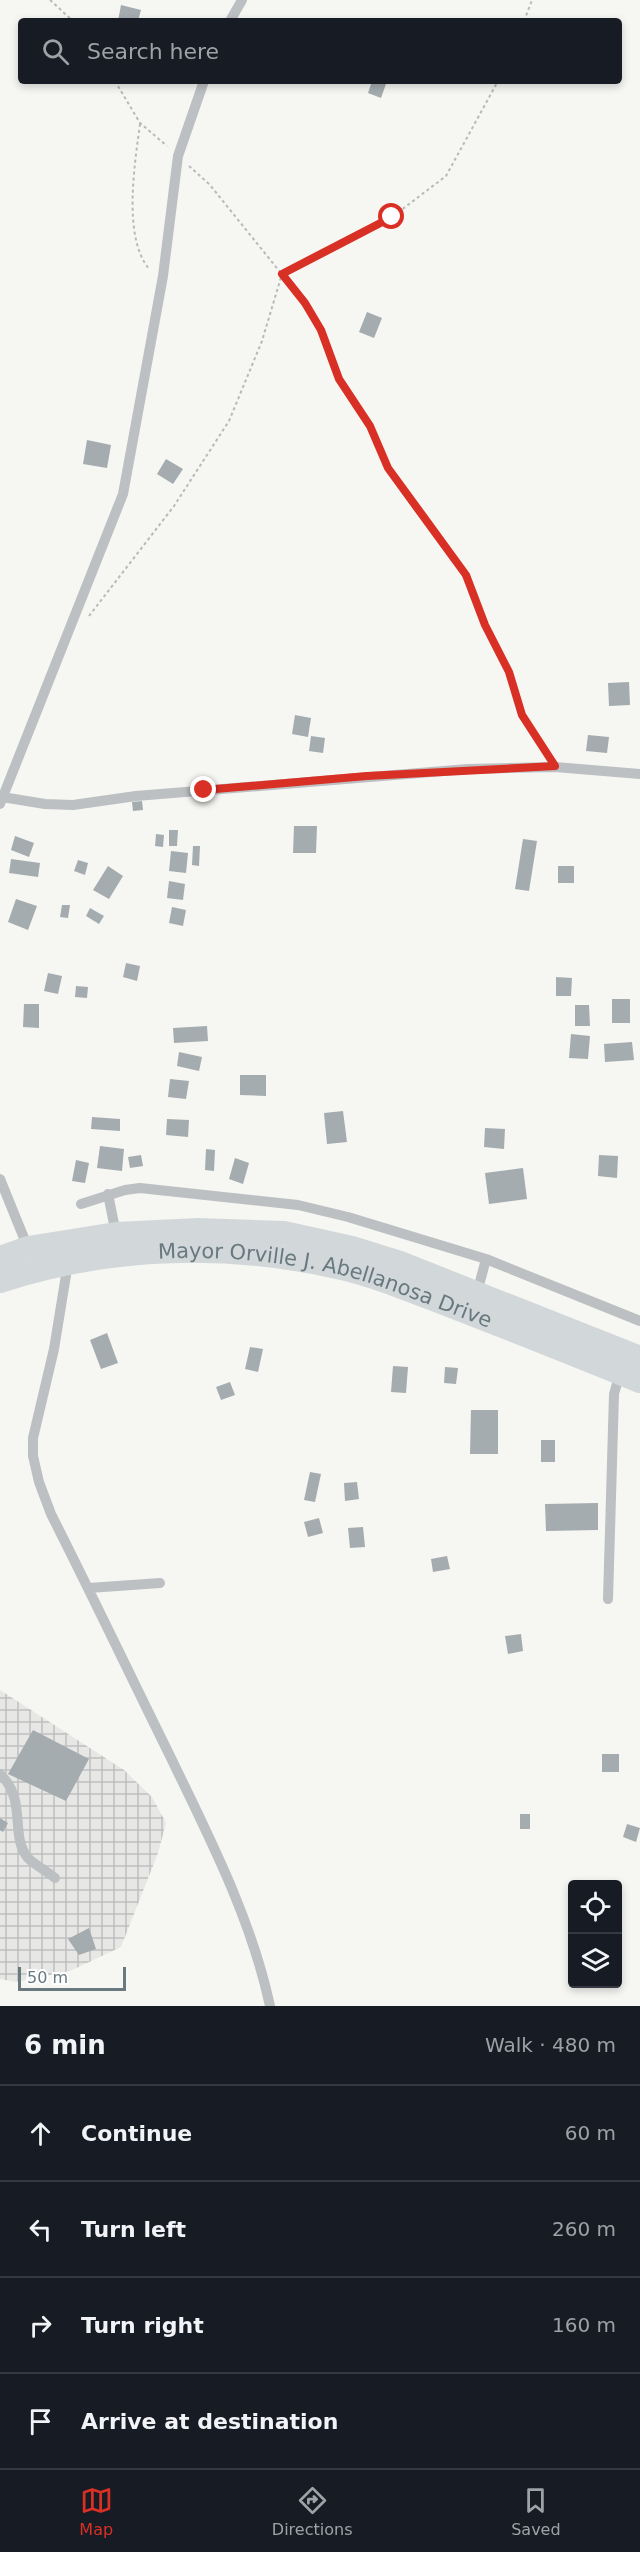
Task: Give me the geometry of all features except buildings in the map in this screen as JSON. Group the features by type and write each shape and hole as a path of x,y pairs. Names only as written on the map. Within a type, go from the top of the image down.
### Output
{"main road":[{"name":"Mayor Orville J. Abellanosa Drive","path":"0,1281 32,1259 116,1234 198,1230 284,1233 352,1248 390,1260 640,1358"},
{"name":"Mayor Orville J. Abellanosa Drive","path":"0,1258 68,1263 121,1254 199,1250 281,1257 343,1269 397,1285 630,1377"}],"street":[{"path":"232,18 242,0"},
{"path":"203,84 178,156 163,276 123,494 1,800 73,805 136,796 367,776 555,766 640,774"},
{"path":"0,1179 32,1259"},
{"path":"81,1204 108,1194 140,1188 298,1205 348,1217 486,1259 640,1321"},
{"path":"108,1194 116,1234"},
{"path":"477,1293 486,1259"},
{"path":"68,1263 54,1349 33,1438 33,1456 39,1482 51,1514 89,1588 244,1916 261,1965 270,2006"},
{"path":"608,1599 614,1394 630,1377"},
{"path":"89,1588 160,1583"},
{"path":"0,1774 8,1782 17,1803 20,1837 28,1858 55,1878"}],"path":[{"path":"50,0 70,18"},
{"path":"525,18 532,0"},
{"path":"118,84 140,123 210,185 305,303 321,330 339,379 370,426 388,468 466,575 485,625 509,672 522,715 555,766"},
{"path":"88,616 174,506 229,422 262,341 282,274 392,217 446,176 496,84"},
{"path":"140,123 135,167 135,228 142,260 155,274 163,276"}],"shaded area":[{"path":"0,1690 124,1770 152,1797 166,1823 158,1853 121,1947 70,1971 16,1982 0,1979"}],"route":[{"path":"204,790 468,769 555,766 522,715 509,672 485,625 466,575 388,468 370,426 339,379 321,330 305,303 282,274 392,217"}]}
